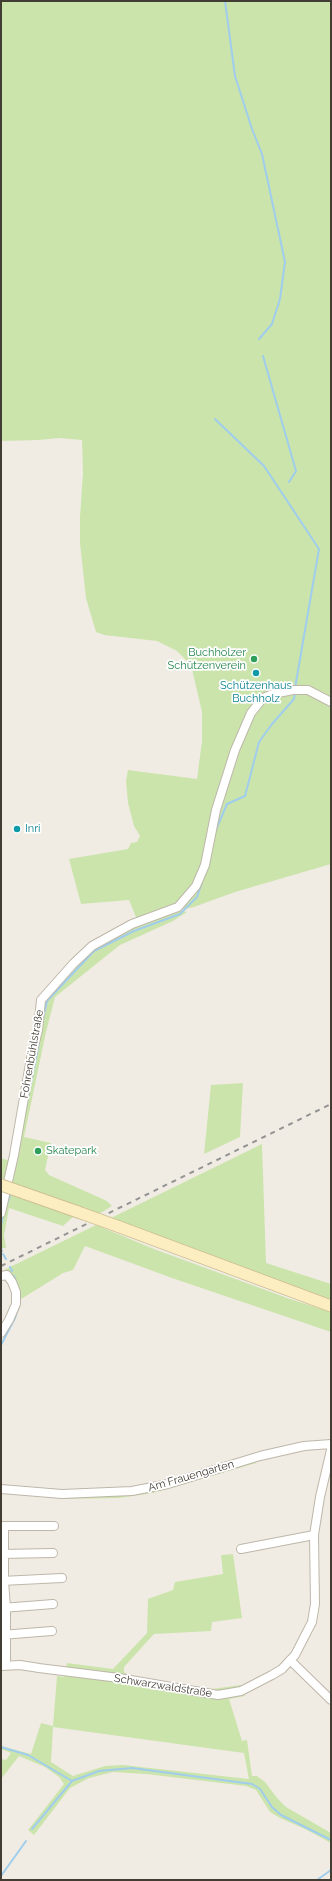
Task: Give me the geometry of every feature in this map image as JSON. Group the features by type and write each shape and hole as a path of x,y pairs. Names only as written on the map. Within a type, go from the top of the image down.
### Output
{"main road":[{"path":"1,1185 117,1226 331,1306"}],"street":[{"name":"Fohrenbühlstraße","path":"1,1213 14,1155 31,1058 38,1030 41,1000 73,964 92,946 132,924 178,907 196,886 206,865 216,810 235,750 251,713 263,698 273,694 295,690 308,690 331,702"},
{"path":"1,1333 16,1304 16,1292 12,1282 4,1276"},
{"name":"Am Frauengarten","path":"1,1489 62,1494 132,1491 168,1484 282,1451 304,1446 331,1444"},
{"name":"Schwarzwaldstraße","path":"4,1665 33,1667 118,1678 218,1695 241,1691 272,1676 296,1655 306,1638 312,1622 315,1604 314,1535 320,1497 331,1450"},
{"path":"4,1665 4,1608 2,1581 3,1526 54,1526"},
{"path":"242,1549 314,1535"},
{"path":"2,1554 53,1553"},
{"path":"2,1581 62,1578"},
{"path":"4,1608 53,1604"},
{"path":"4,1635 52,1631"},
{"path":"290,1660 331,1700"}],"green space":[{"path":"1,1 331,1 331,864 235,892 194,907 184,909 179,907 182,911 187,912 173,921 120,945 55,997 46,1032 24,1137 51,1143 45,1170 49,1175 107,1201 112,1206 99,1214 83,1208 63,1226 9,1208 4,1235 6,1248 1,1248 1,1158 13,1162 42,1001 92,946 138,922 129,900 81,904 69,859 128,849 131,843 137,842 140,836 134,826 128,803 126,781 128,770 197,779 202,741 202,712 191,665 177,651 157,641 104,635 96,632 86,598 80,543 83,473 82,440 59,438 1,441"},
{"path":"243,1083 240,1137 204,1154 211,1085"},
{"path":"262,1144 266,1263 331,1284 331,1302 185,1248 111,1218"},
{"path":"96,1225 154,1249 290,1299 331,1312 331,1332 172,1278 85,1246 73,1270 63,1273 18,1301 12,1277 4,1270"},
{"path":"254,1454 256,1463 153,1493 119,1498 62,1499 61,1489 115,1490 161,1483"},
{"path":"233,1554 242,1618 212,1622 211,1631 154,1634 124,1667 124,1672 129,1676 212,1689 241,1685 245,1696 229,1699 242,1741 247,1740 252,1776 257,1776 265,1782 286,1807 331,1833 331,1843 270,1812 256,1790 246,1786 146,1774 113,1772 89,1778 70,1788 34,1835 28,1830 64,1784 59,1777 45,1767 19,1756 1,1779 1,1759 6,1760 11,1753 1,1749 1,1746 31,1754 41,1723 53,1726 57,1676 64,1677 67,1663 113,1669 147,1633 148,1599 173,1590 175,1582 223,1574 221,1555","holes":["53,1727 244,1753 249,1779 123,1765 105,1766 73,1776 51,1762"]}],"waterway":[{"path":"225,1 235,76 252,129 262,154 285,262 280,299 272,324 259,339"},
{"path":"263,356 296,471 289,482"},
{"path":"215,419 264,466 319,549 295,688"},
{"path":"215,832 227,804 245,796 259,742 272,724 294,699 295,692"},
{"path":"42,1024 47,1001 94,951 134,931 180,914 197,897 202,882"},
{"path":"26,1108 39,1043"},
{"path":"5,1209 11,1193"},
{"path":"1,1226 3,1215"},
{"path":"3,1254 6,1259"},
{"path":"10,1267 12,1271"},
{"path":"14,1276 20,1294"},
{"path":"1,1345 15,1318 19,1306"},
{"path":"1,1747 28,1755 72,1781"},
{"path":"32,1829 72,1781 99,1771 132,1768 252,1784 260,1789 272,1807 281,1815 331,1840"},
{"path":"1,1876 26,1841"},
{"path":"317,1880 331,1870"}],"railway":[{"path":"1,1266 331,1104"}],"place":[{"name":"Buchholzer Schützenverein","path":"254,659"},
{"name":"Schützenhaus Buchholz","path":"256,673"},
{"name":"Inri","path":"17,829"},
{"name":"Skatepark","path":"38,1151"}]}
